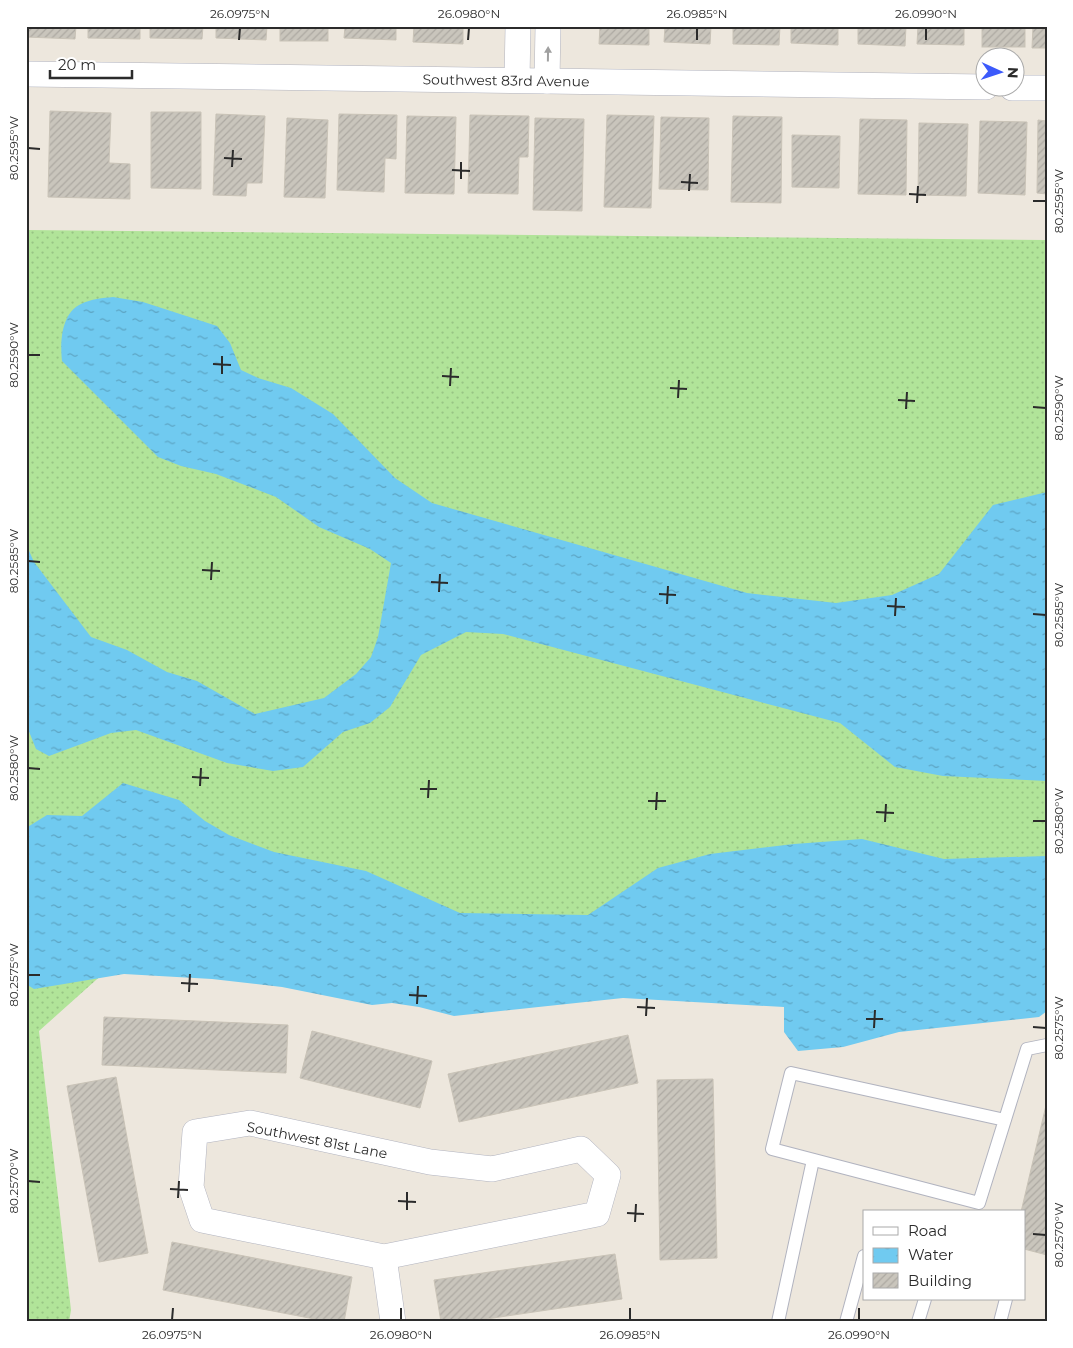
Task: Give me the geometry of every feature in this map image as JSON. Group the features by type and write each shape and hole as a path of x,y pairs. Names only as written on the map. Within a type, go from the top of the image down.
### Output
{"street":[{"path":"517,80 518,26"},
{"path":"547,81 548,26"},
{"name":"Southwest 83rd Avenue","path":"26,74 976,87"},
{"path":"1026,88 1047,88"},
{"name":"Southwest 81st Lane","path":"250,1123 430,1162 492,1169 581,1149 608,1175 597,1214 384,1257 202,1220 191,1186 195,1132 250,1123"},
{"path":"384,1257 393,1322"}],"lane":[{"path":"1004,1120 791,1072 772,1149 979,1203 1026,1049 1047,1045"},
{"path":"778,1322 813,1160"},
{"path":"846,1322 863,1260"},
{"path":"918,1322 925,1300"},
{"path":"1000,1322 1006,1300"}],"green space":[{"path":"26,230 1047,240 1047,938 134,946 39,1031 71,1310 69,1322 26,1322"}],"water":[{"path":"113,297 143,302 217,326 230,343 241,370 258,378 291,388 333,414 395,478 432,503 747,593 836,603 892,595 939,574 993,505 1047,492 1047,781 943,776 895,767 840,723 503,634 466,632 421,655 390,707 370,723 343,732 303,767 273,771 227,763 136,730 111,733 49,756 36,749 26,724 26,544 34,562 91,637 127,650 167,672 197,681 255,714 324,698 356,674 371,657 378,637 391,563 370,549 319,527 276,497 216,474 181,466 158,457 62,361 63,329 69,314 74,308 85,302"},
{"path":"123,783 179,800 205,821 229,835 274,852 366,871 460,913 588,915 658,868 710,854 794,844 862,839 944,859 1047,856 1047,1011 1039,1017 899,1032 843,1047 798,1051 784,1032 784,1007 623,998 454,1016 419,1007 392,1003 372,1005 282,987 212,979 124,974 34,989 26,984 26,828 47,815 82,816"}],"building":[{"path":"26,26 76,26 75,39 26,37"},
{"path":"88,26 140,26 140,39 88,38"},
{"path":"150,26 203,26 202,39 150,38"},
{"path":"216,26 267,26 266,40 216,38"},
{"path":"280,26 328,26 328,41 280,41"},
{"path":"345,26 396,26 396,40 344,38"},
{"path":"414,26 463,26 463,44 413,42"},
{"path":"600,26 649,26 649,45 599,44"},
{"path":"665,26 711,26 710,44 664,42"},
{"path":"733,26 780,26 779,45 733,44"},
{"path":"791,26 838,26 838,45 791,43"},
{"path":"858,26 906,26 905,46 858,44"},
{"path":"918,26 964,26 964,45 917,44"},
{"path":"982,26 1025,26 1025,47 982,47"},
{"path":"1033,26 1047,26 1047,48 1032,48"},
{"path":"50,111 111,113 109,163 130,164 130,199 48,197"},
{"path":"151,112 201,112 201,189 151,188"},
{"path":"216,114 265,116 262,183 247,183 246,196 213,195"},
{"path":"339,114 397,115 396,159 385,158 384,192 337,190"},
{"path":"470,115 529,116 528,157 519,157 518,194 468,193"},
{"path":"607,115 654,116 651,208 604,207"},
{"path":"407,116 456,117 454,194 405,193"},
{"path":"733,116 782,117 781,203 731,202"},
{"path":"661,117 709,118 708,190 659,189"},
{"path":"287,118 328,120 325,198 284,197"},
{"path":"535,118 584,119 582,211 533,210"},
{"path":"860,119 907,120 906,195 858,194"},
{"path":"1038,120 1047,121 1047,194 1037,193"},
{"path":"980,121 1027,122 1025,195 978,193"},
{"path":"919,123 968,124 966,196 918,195"},
{"path":"792,135 840,136 839,188 792,187"},
{"path":"104,1017 288,1025 286,1073 102,1065"},
{"path":"312,1031 432,1061 420,1108 300,1078"},
{"path":"628,1035 638,1083 459,1122 448,1074"},
{"path":"116,1077 148,1253 99,1262 67,1086"},
{"path":"713,1079 717,1258 660,1260 657,1080"},
{"path":"1047,1101 1047,1255 1026,1250 1026,1210 1021,1210"},
{"path":"172,1242 352,1277 344,1322 330,1322 163,1290"},
{"path":"615,1254 622,1299 466,1322 441,1322 434,1280"}]}
